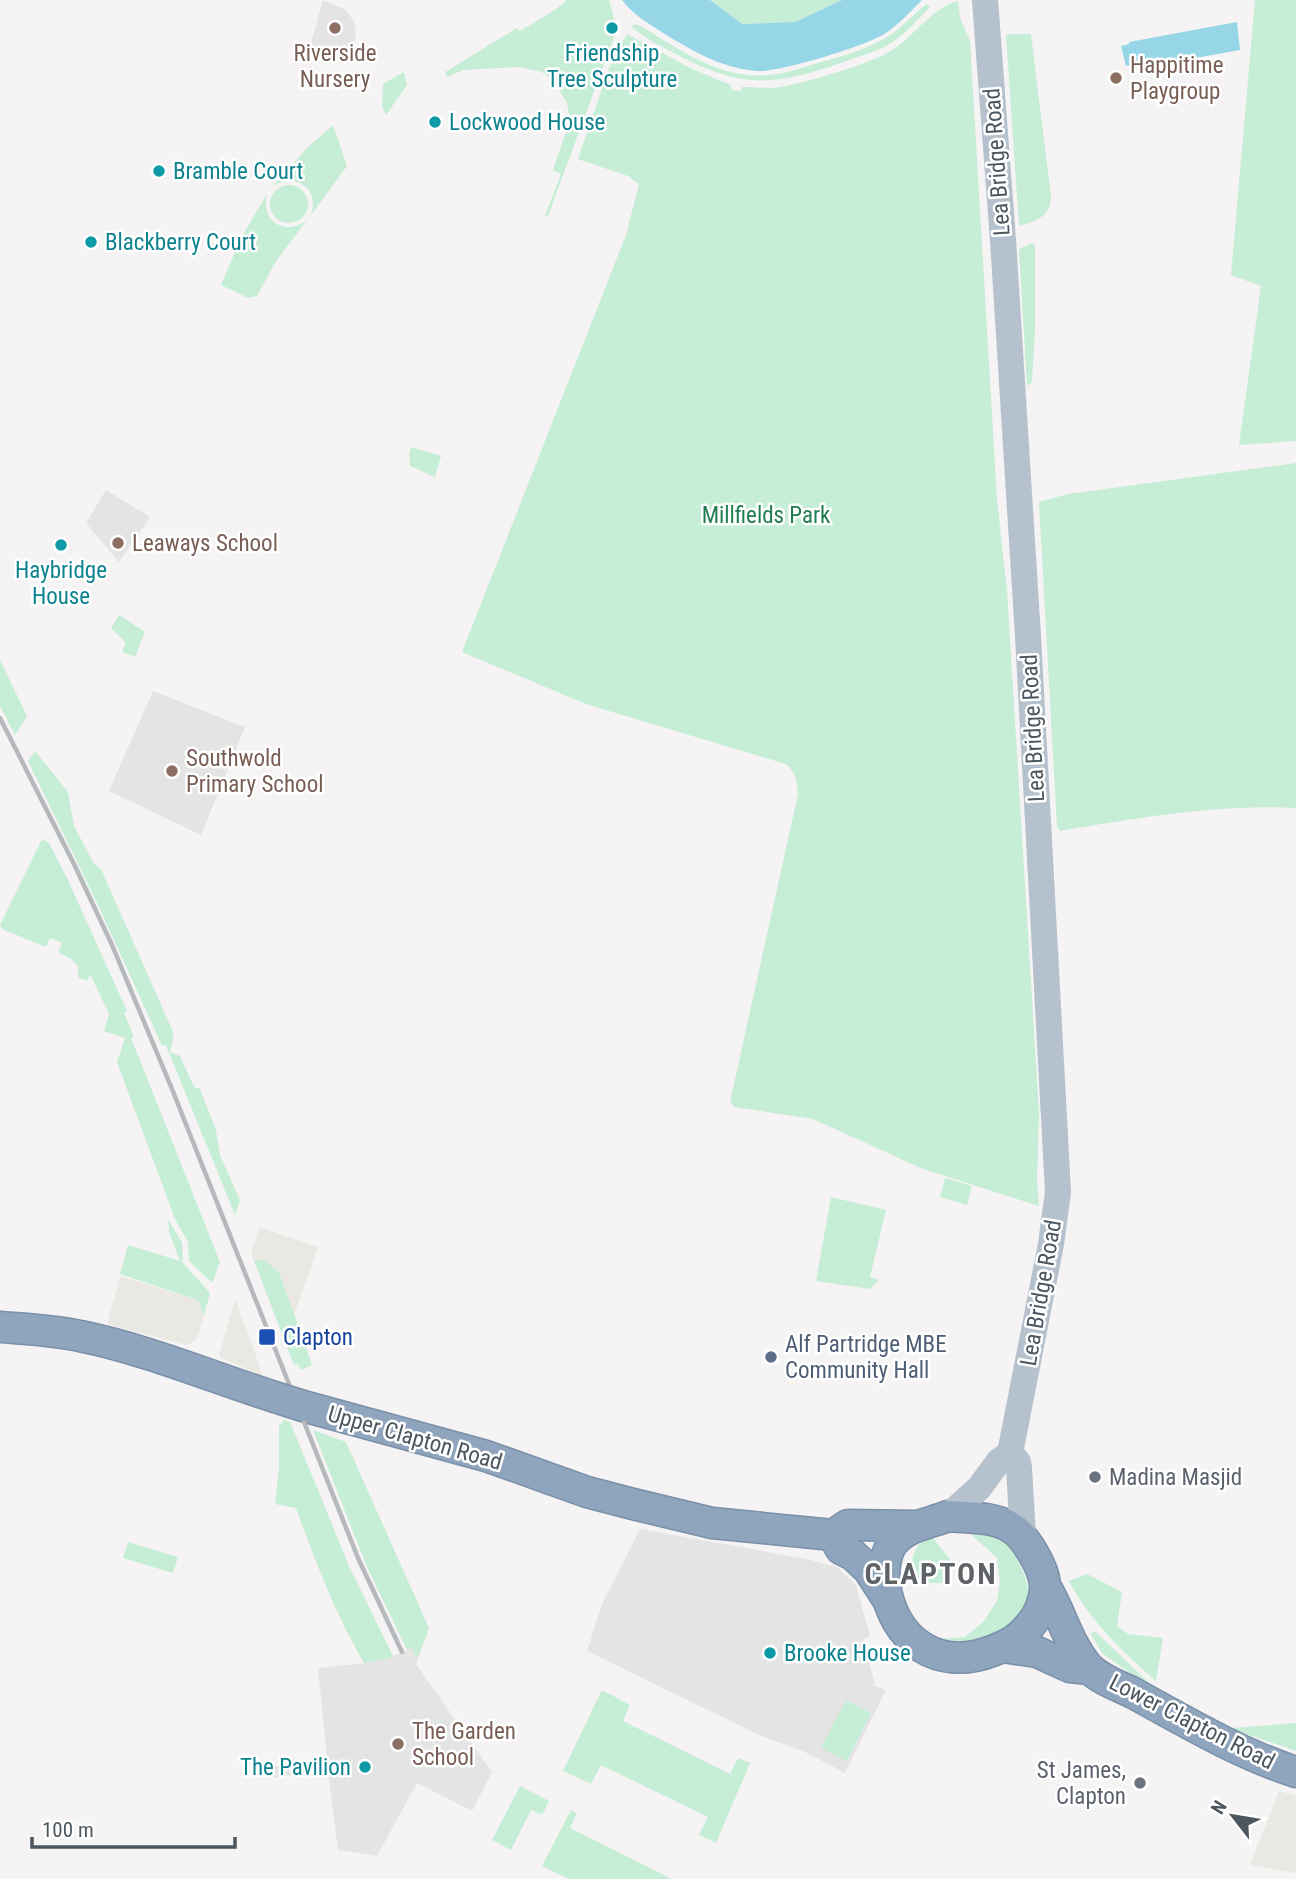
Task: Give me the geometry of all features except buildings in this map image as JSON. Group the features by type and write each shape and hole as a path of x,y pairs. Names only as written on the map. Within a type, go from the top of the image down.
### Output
{"highway":[{"name":"Upper Clapton Road","path":"0,1327 54,1331 122,1346 292,1403 486,1456 587,1492 712,1523 833,1535 848,1525 915,1525"},
{"path":"833,1535 841,1549 853,1555 869,1570 887,1598 899,1625 912,1640 926,1651 944,1657 968,1659 1003,1647 1023,1633 1036,1618 1045,1586 1035,1558 1023,1536 1012,1528 998,1522 948,1516 915,1525 898,1537 888,1552 885,1580 887,1598"},
{"name":"Lower Clapton Road","path":"1045,1586 1057,1606 1073,1646 1090,1669"},
{"name":"Lower Clapton Road","path":"1003,1647 1037,1652 1070,1667 1090,1669 1159,1708 1237,1747 1296,1772"}],"main road":[{"name":"Lea Bridge Road","path":"985,0 1028,636 1058,1180 1057,1207 1010,1453 1018,1462 1019,1468 1023,1536"},
{"path":"948,1516 979,1488 999,1461 1010,1453"}],"shaded area":[{"name":"Riverside Nursery","path":"323,0 344,9 354,21 356,34 351,57 310,46"},
{"name":"Leaways School","path":"106,490 150,517 119,562 86,523"},
{"name":"Southwold Primary School","path":"153,691 245,727 201,835 109,791"},
{"path":"259,1227 318,1247 294,1315 279,1272 263,1259 254,1261 251,1254"},
{"path":"120,1276 198,1300 204,1316 196,1340 187,1345 107,1324"},
{"path":"235,1300 248,1333 263,1376 219,1356"},
{"path":"640,1529 807,1559 837,1567 856,1585 870,1636 864,1639 875,1686 886,1690 845,1773 805,1752 761,1736 587,1651 602,1604"},
{"name":"The Garden School","path":"411,1648 416,1656 420,1653 416,1664 492,1772 472,1811 417,1783 377,1856 338,1850 328,1771 269,1778 268,1767 327,1759 318,1668 389,1658"},
{"path":"1279,1791 1296,1796 1296,1873 1250,1865"}],"green space":[{"path":"567,0 609,0 617,29 548,216 545,216 561,174 553,170 570,120 567,103 554,81 542,72 519,67 463,70 447,77 445,72 517,28 520,31"},
{"path":"710,0 842,0 795,22 742,24"},
{"path":"1255,0 1296,0 1296,441 1239,445 1261,286 1231,275"},
{"name":"Millfields Park","path":"958,1 960,18 970,41 997,500 1007,591 1039,1113 1039,1206 923,1169 813,1119 735,1107 730,1102 798,794 795,778 786,764 586,704 462,652 626,235 639,184 628,176 578,159 609,68 627,34 690,68 731,85 731,90 741,91 742,87 770,88 792,85 870,61 894,49 940,9"},
{"path":"927,4 930,7 912,26 885,46 817,71 777,80 740,79 721,74 660,46 632,27 634,24 641,26 686,53 718,68 734,73 769,75 839,57 874,44 895,31"},
{"path":"1031,34 1051,196 1048,209 1041,217 1019,226 1006,35"},
{"path":"404,72 407,85 386,115 382,106 383,84"},
{"path":"333,125 347,166 311,215 312,197 304,185 289,181 273,186 306,149"},
{"path":"289,185 303,190 308,204 303,218 289,223 275,218 270,204 275,190"},
{"path":"267,194 267,212 276,224 290,227 307,220 276,261 257,296 248,298 221,285 242,236"},
{"path":"1032,243 1035,245 1035,328 1032,382 1027,386 1019,249"},
{"path":"411,447 441,456 435,477 410,466"},
{"path":"1296,463 1296,808 1207,810 1060,831 1057,827 1039,502 1068,494"},
{"path":"119,615 145,632 135,657 122,652 126,643 111,628"},
{"path":"0,660 27,716 15,735 0,706"},
{"path":"35,751 68,792 74,826 94,864 101,869 174,1034 170,1052 180,1056 194,1087 200,1089 216,1130 220,1155 240,1200 235,1215 166,1045 162,1046 28,761"},
{"path":"42,839 49,843 67,878 127,1011 124,1013 134,1037 131,1038 220,1262 212,1283 189,1261 188,1242 175,1219 117,1062 125,1038 104,1031 109,1014 90,974 87,981 78,977 78,966 58,952 62,943 50,938 46,947 2,929 0,925"},
{"path":"945,1178 972,1186 967,1205 940,1197"},
{"path":"831,1197 886,1210 870,1277 879,1280 870,1289 816,1281"},
{"path":"168,1219 182,1243 183,1263 210,1293 204,1316 198,1300 120,1274 128,1245 180,1261 169,1232"},
{"path":"263,1259 279,1272 312,1365 301,1370 298,1364 294,1365 254,1261"},
{"path":"284,1420 290,1422 349,1566 393,1656 389,1658 364,1663 344,1626 296,1508 275,1504 279,1468 279,1426"},
{"path":"313,1430 346,1442 429,1628 420,1653 416,1656 411,1648 407,1650 367,1567"},
{"path":"972,1530 1006,1538 1026,1579 1029,1604 1024,1616 1005,1632 979,1640 940,1644 941,1639 965,1637 983,1622 997,1601 1000,1583 997,1558 974,1537"},
{"path":"933,1538 952,1562 950,1577 942,1583 919,1583 911,1575 913,1557 921,1542"},
{"path":"128,1542 178,1557 173,1573 123,1558"},
{"path":"1087,1574 1122,1592 1117,1626 1128,1634 1163,1638 1156,1681 1108,1635 1077,1596 1069,1581"},
{"path":"1096,1632 1152,1686 1102,1653 1090,1633"},
{"path":"602,1690 630,1705 623,1721 730,1774 738,1758 750,1763 716,1843 699,1835 708,1817 601,1765 591,1784 563,1771"},
{"path":"846,1700 871,1713 847,1761 821,1748"},
{"path":"1296,1723 1296,1751 1232,1729 1233,1728"},
{"path":"520,1786 549,1801 542,1815 531,1810 511,1850 492,1840"},
{"path":"571,1810 577,1813 570,1828 672,1879 569,1879 542,1866"}],"water":[{"path":"622,0 710,0 742,24 795,22 842,0 922,0 896,26 876,38 803,63 758,71 722,64 689,48 643,20"},
{"path":"1237,22 1240,50 1151,66 1150,61 1126,66 1121,46 1129,42"}],"railway":[{"path":"0,718 112,945 358,1558 402,1652"}],"place":[{"name":"Riverside Nursery","path":"335,28"},
{"name":"Friendship Tree Sculpture","path":"612,28"},
{"name":"Happitime Playgroup","path":"1116,78"},
{"name":"Lockwood House","path":"435,122"},
{"name":"Bramble Court","path":"159,171"},
{"name":"Blackberry Court","path":"91,242"},
{"name":"Leaways School","path":"118,543"},
{"name":"Haybridge House","path":"61,545"},
{"name":"Southwold Primary School","path":"172,771"},
{"name":"Clapton","path":"267,1337"},
{"name":"Alf Partridge MBE Community Hall","path":"771,1357"},
{"name":"Madina Masjid","path":"1095,1477"},
{"name":"Brooke House","path":"770,1653"},
{"name":"The Garden School","path":"398,1744"},
{"name":"The Pavilion","path":"365,1767"},
{"name":"St James, Clapton","path":"1140,1783"}],"district":[{"name":"CLAPTON","path":"931,1573"}]}
